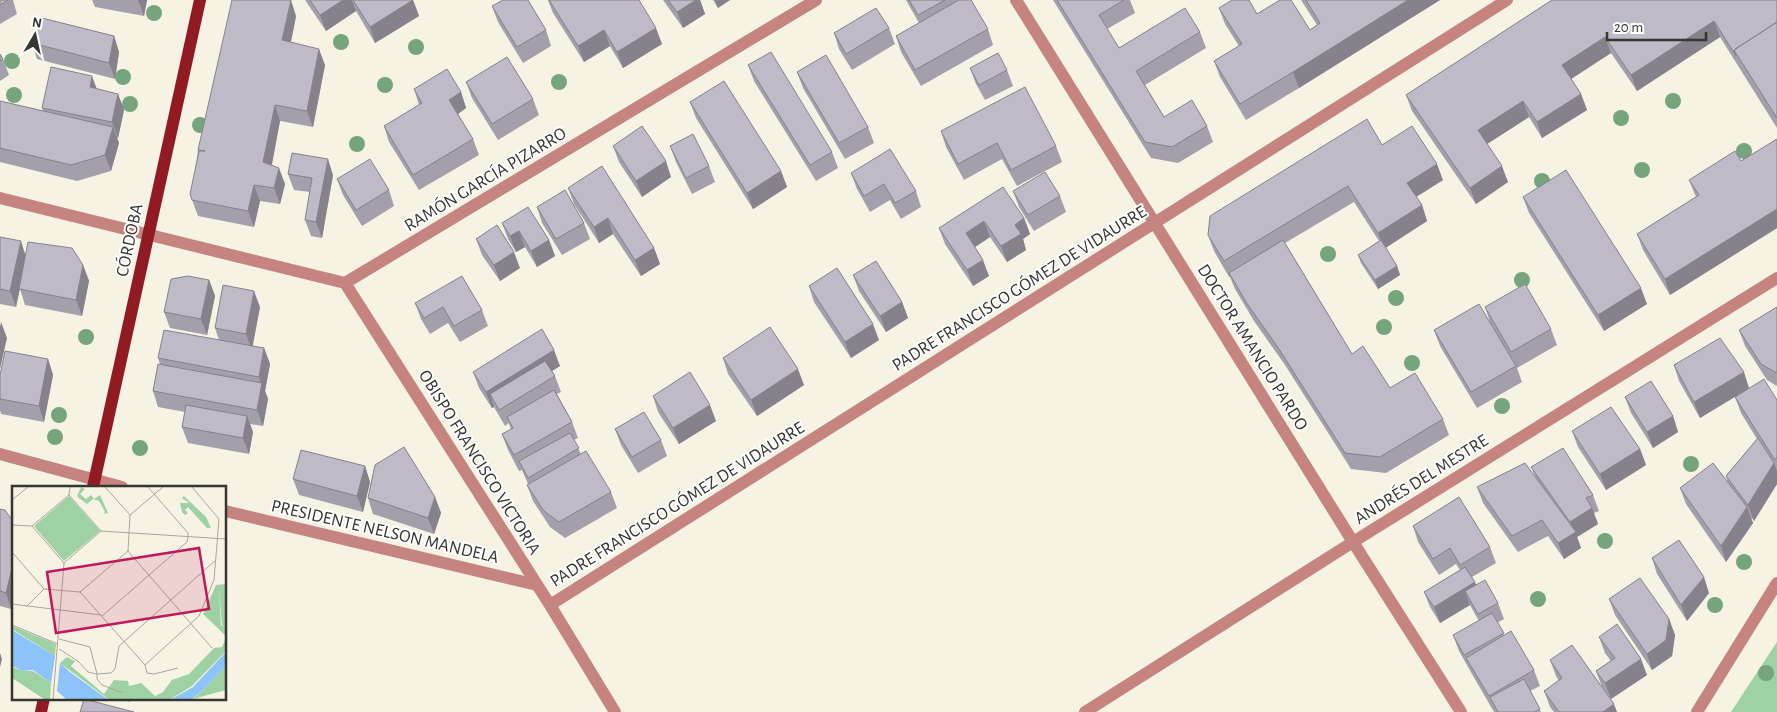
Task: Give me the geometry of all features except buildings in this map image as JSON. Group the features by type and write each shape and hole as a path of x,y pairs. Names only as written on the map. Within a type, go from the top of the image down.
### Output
{"main road":[{"name":"CÓRDOBA","path":"94,484 200,0"}],"street":[{"name":"RAMÓN GARCÍA PIZARRO","path":"345,283 816,0"},
{"name":"DOCTOR AMANCIO PARDO","path":"1016,0 1461,712"},
{"name":"PADRE FRANCISCO GÓMEZ DE VIDAURRE","path":"550,605 1507,0"},
{"path":"0,198 345,283"},
{"name":"ANDRÉS DEL MESTRE","path":"1085,712 1353,542 1777,278"},
{"name":"OBISPO FRANCISCO VICTORIA","path":"345,283 550,605 615,712"},
{"path":"0,454 94,484 113,486"},
{"name":"PRESIDENTE NELSON MANDELA","path":"226,511 537,585"},
{"path":"1697,712 1777,583"}],"green space":[{"path":"1777,642 1777,712 1731,712"}]}
